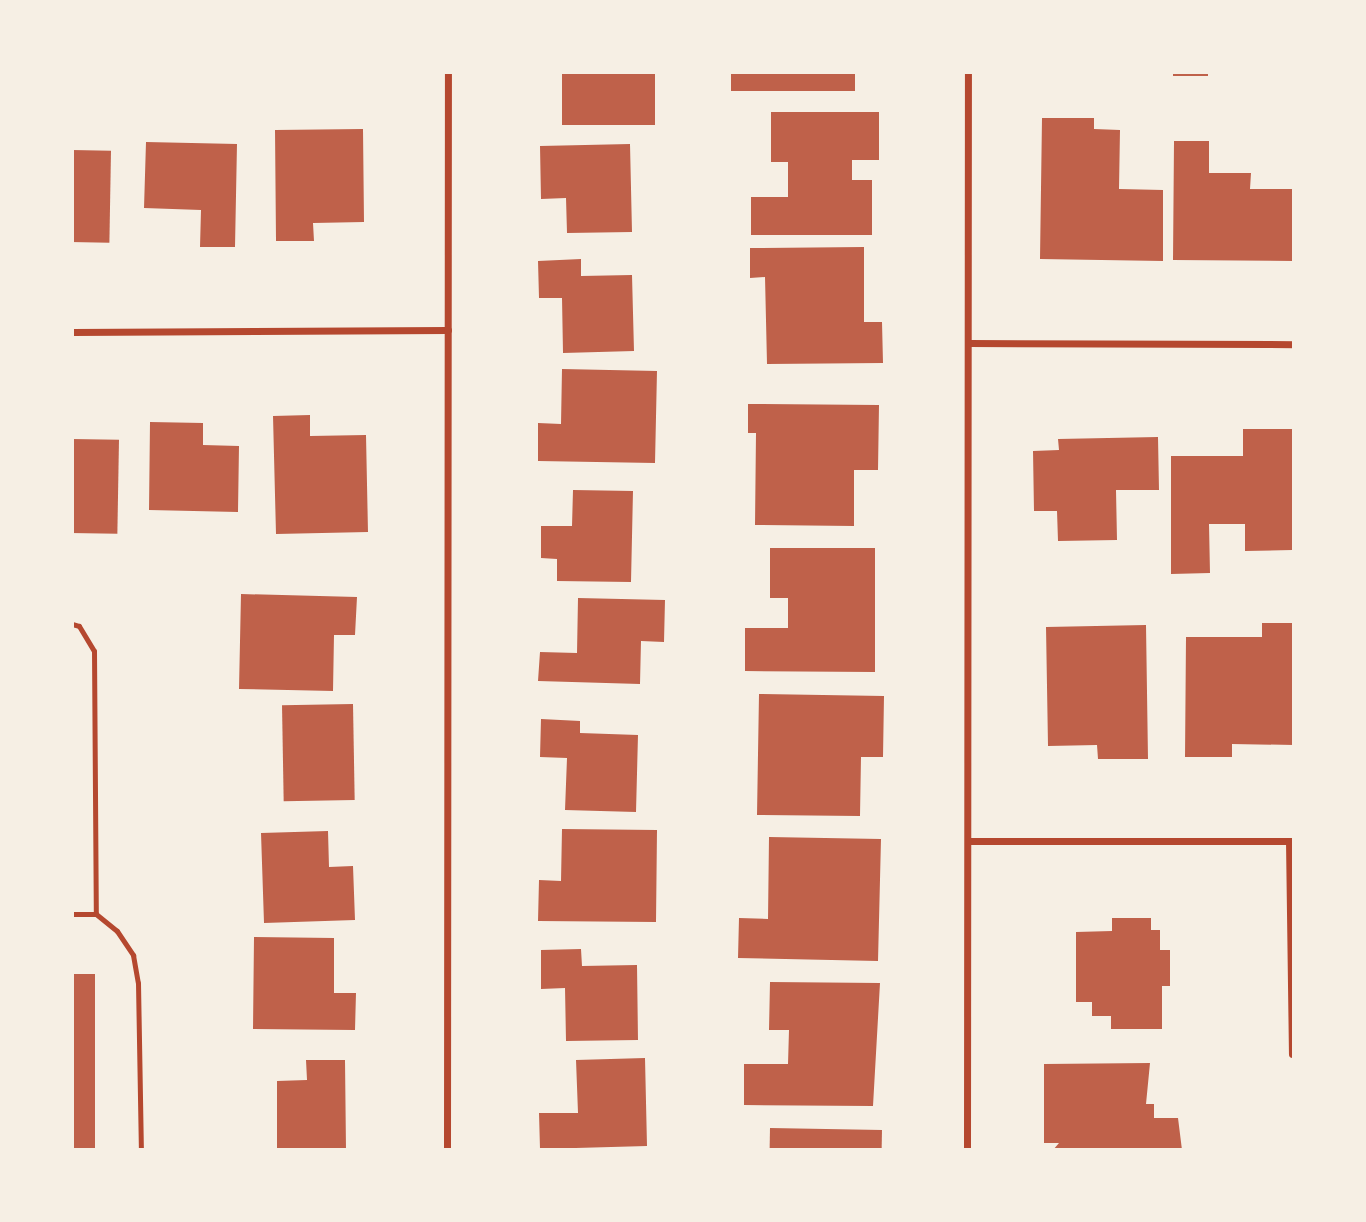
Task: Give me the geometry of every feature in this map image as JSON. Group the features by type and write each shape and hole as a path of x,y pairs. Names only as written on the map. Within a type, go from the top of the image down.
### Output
{"street":[{"path":"447,1150 448,72"},
{"path":"967,1150 970,841 968,72"},
{"path":"72,332 448,330"},
{"path":"969,343 1294,344"},
{"path":"970,841 1292,841 1292,1054"}],"lane":[{"path":"72,624 79,626 94,651 96,914"},
{"path":"72,914 96,914 117,931 133,956 136,974 141,1150"}],"building":[{"path":"562,72 655,72 655,125 562,125"},
{"path":"731,72 855,72 855,91 731,91"},
{"path":"1173,72 1208,72 1208,76 1173,76"},
{"path":"771,112 879,112 879,160 852,160 852,180 872,180 872,235 751,235 751,197 788,197 788,162 771,162"},
{"path":"1042,118 1094,118 1094,129 1120,130 1119,189 1163,190 1163,261 1040,259"},
{"path":"363,129 364,222 313,223 314,241 276,241 275,130"},
{"path":"1174,141 1209,141 1209,173 1251,173 1250,189 1294,189 1294,261 1173,260"},
{"path":"146,142 237,144 235,247 200,247 201,210 144,208"},
{"path":"630,144 632,232 567,233 566,198 541,199 540,146"},
{"path":"72,150 111,151 109,243 72,242"},
{"path":"864,247 864,322 882,322 883,363 767,364 765,277 750,278 750,248"},
{"path":"581,259 581,276 632,275 634,351 563,353 562,298 539,298 538,261"},
{"path":"562,369 657,371 655,463 538,461 538,423 561,424"},
{"path":"748,404 879,405 878,470 854,470 854,526 755,525 756,433 748,433"},
{"path":"310,415 310,436 366,435 368,532 276,534 273,416"},
{"path":"150,422 203,423 203,445 239,446 238,512 149,510"},
{"path":"1243,429 1292,429 1292,550 1245,551 1245,524 1209,524 1210,573 1171,574 1171,456 1243,456"},
{"path":"1158,437 1159,490 1116,490 1117,540 1058,541 1057,511 1034,511 1033,451 1059,450 1058,439"},
{"path":"72,439 119,440 117,534 72,533"},
{"path":"573,490 633,491 631,582 557,581 557,559 541,558 541,526 572,526"},
{"path":"770,548 875,548 875,672 745,671 745,628 788,628 788,598 770,598"},
{"path":"241,594 357,597 355,635 334,635 333,691 239,689"},
{"path":"578,598 665,600 664,642 641,641 640,684 538,681 540,652 577,653"},
{"path":"1262,623 1294,623 1294,745 1232,744 1232,757 1185,757 1186,637 1262,637"},
{"path":"1146,625 1148,759 1098,759 1097,745 1048,746 1046,627"},
{"path":"759,694 884,696 883,757 861,757 860,816 757,815"},
{"path":"353,704 355,800 284,801 282,705"},
{"path":"541,719 580,721 580,733 638,735 636,812 565,810 567,758 540,757"},
{"path":"562,829 657,830 656,922 538,921 539,880 561,881"},
{"path":"328,831 329,867 353,866 355,920 264,923 261,833"},
{"path":"769,837 881,839 878,961 738,958 739,918 768,919"},
{"path":"1112,918 1151,918 1151,930 1160,930 1160,950 1170,950 1170,986 1162,986 1162,1029 1111,1029 1111,1016 1092,1016 1092,1002 1076,1002 1076,932 1112,931"},
{"path":"254,937 334,938 334,993 356,993 355,1030 253,1029"},
{"path":"581,949 582,966 637,965 638,1040 566,1041 565,988 541,989 541,950"},
{"path":"72,974 95,974 95,1150 72,1150"},
{"path":"770,982 880,983 873,1106 744,1105 744,1064 788,1064 789,1030 769,1030"},
{"path":"645,1058 647,1146 540,1149 539,1113 578,1113 576,1060"},
{"path":"306,1060 345,1060 346,1150 277,1150 277,1081 307,1080"},
{"path":"1150,1063 1146,1104 1154,1104 1154,1118 1178,1118 1182,1150 1053,1150 1059,1143 1044,1143 1044,1064"},
{"path":"770,1128 882,1130 882,1150 770,1150"}]}
